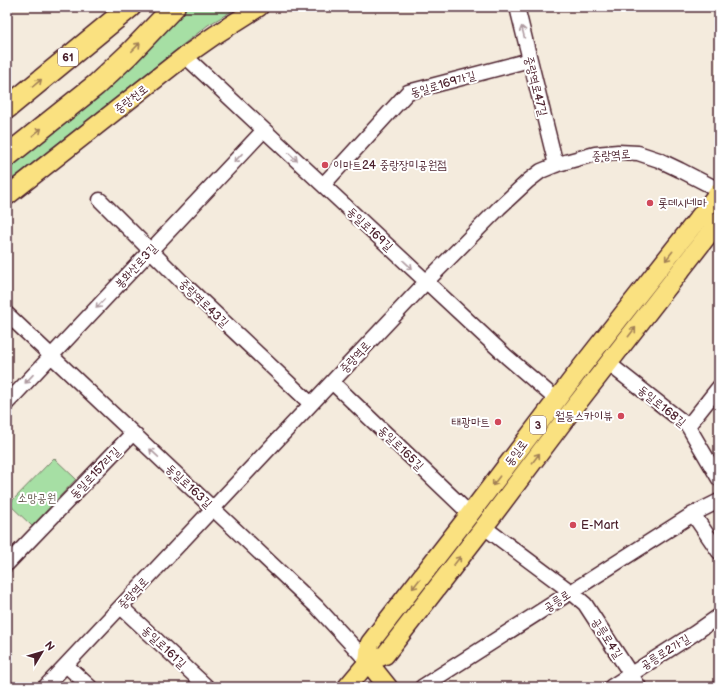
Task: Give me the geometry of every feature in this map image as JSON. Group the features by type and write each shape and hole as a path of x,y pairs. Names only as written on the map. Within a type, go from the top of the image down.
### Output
{"highway":[{"name":"61","path":"7,108 130,7"},
{"path":"7,156 96,85 129,54 174,7"}],"main road":[{"name":"중랑천로","path":"7,196 185,56 215,34 259,7"},
{"name":"동일로","path":"347,687 368,662 385,655 484,527 606,336 719,191"},
{"name":"동일로","path":"368,662 370,643 470,514 568,396 608,363 719,221"},
{"path":"684,237 697,231 701,234 698,248"},
{"path":"606,336 600,351 603,355 607,356 620,348"},
{"path":"391,615 388,629 393,633 406,628"},
{"path":"368,662 388,687"}],"street":[{"name":"중랑역로47길","path":"517,7 556,165"},
{"name":"동일로169길","path":"185,56 507,357 568,396"},
{"name":"동일로169가길","path":"323,185 408,92 530,60"},
{"name":"봉화산로3길","path":"7,403 264,130"},
{"name":"중랑역로","path":"45,687 426,282 522,186 541,171 556,165 595,154 618,152 638,153 680,170 719,191"},
{"name":"중랑역로43길","path":"100,200 183,283 311,404"},
{"name":"동일로163길","path":"7,314 317,607 368,662"},
{"name":"동일로168길","path":"608,363 688,426 719,479"},
{"name":"동일로165길","path":"332,382 470,514"},
{"path":"688,426 719,387"},
{"name":"동일로157라길","path":"7,564 133,433"},
{"name":"공릉로","path":"422,687 693,514 719,501"},
{"path":"693,514 719,552"},
{"path":"484,527 571,592"},
{"name":"공릉로4길","path":"571,592 585,604 639,687"},
{"name":"동일로161길","path":"121,607 207,687"},
{"name":"공릉로2가길","path":"611,687 630,673 655,659 719,616"},
{"path":"66,665 90,687"}],"green space":[{"path":"186,7 239,7 208,25 7,183 7,163 137,55"},
{"name":"소망공원","path":"54,458 76,479 32,526 9,504"}],"place":[{"name":"이마트24 중랑장미공원점","path":"325,165"},
{"name":"롯데시네마","path":"650,203"},
{"name":"월등스카이뷰","path":"621,416"},
{"name":"태광마트","path":"498,422"},
{"name":"E-Mart","path":"573,525"}]}
